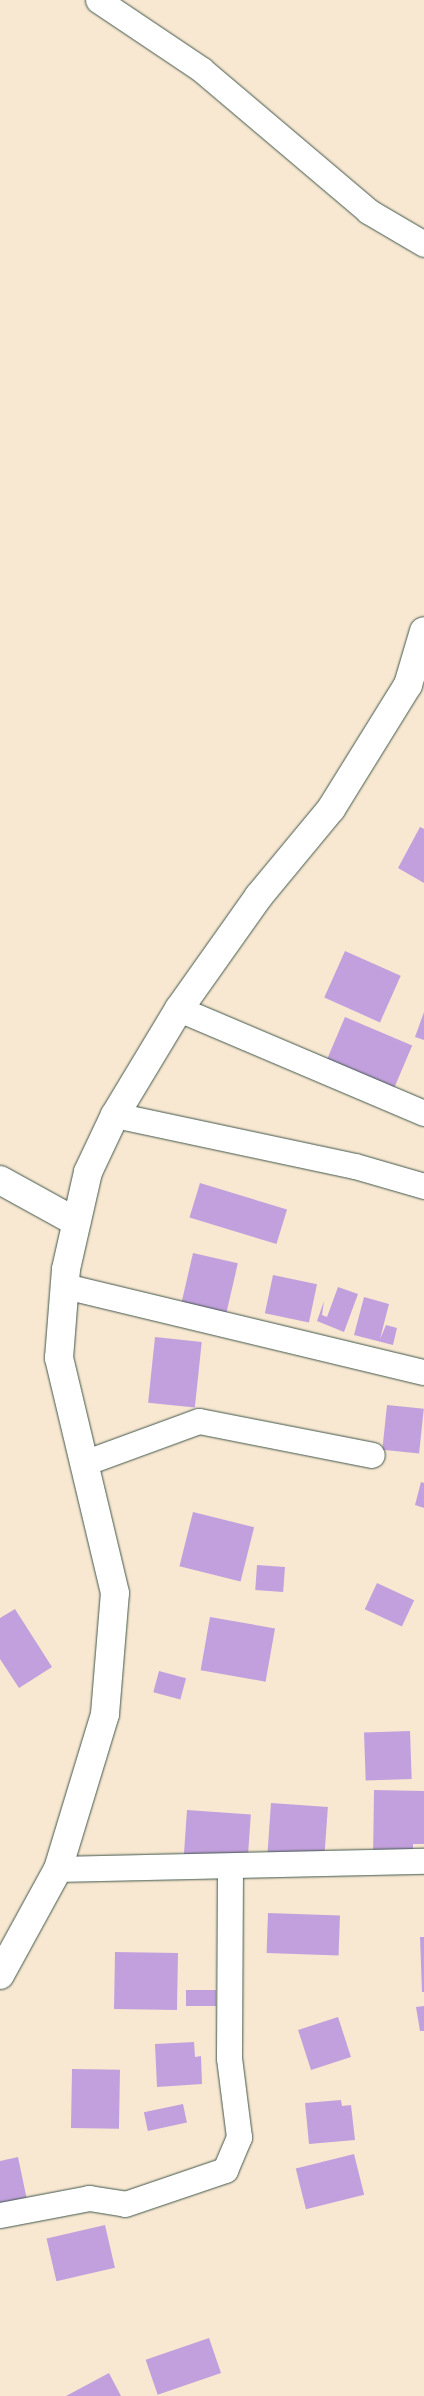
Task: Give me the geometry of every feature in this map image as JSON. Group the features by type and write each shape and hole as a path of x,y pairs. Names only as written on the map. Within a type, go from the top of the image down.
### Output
{"street":[{"path":"98,0 202,70 368,212 424,244"},
{"path":"0,1975 58,1869 105,1714 115,1593 59,1358 65,1286 76,1222 88,1172 115,1115 179,1009 259,896 331,809 408,685 423,636"},
{"path":"179,1009 424,1112"},
{"path":"115,1115 355,1166 424,1186"},
{"path":"0,1180 76,1222"},
{"path":"65,1286 424,1372"},
{"path":"84,1463 199,1421 372,1455"},
{"path":"58,1869 424,1861"},
{"path":"0,2215 89,2198 125,2204 224,2170 239,2137 230,2058 230,1866"}],"building":[{"path":"420,827 424,829 424,883 398,868"},
{"path":"345,951 401,976 380,1022 324,998"},
{"path":"424,1012 424,1040 415,1037"},
{"path":"345,1017 412,1046 391,1094 324,1066"},
{"path":"200,1183 287,1210 276,1244 189,1217"},
{"path":"193,1253 238,1263 225,1317 181,1307"},
{"path":"273,1275 317,1284 309,1323 265,1313"},
{"path":"338,1287 358,1294 344,1332 317,1321 324,1301 322,1315 327,1317"},
{"path":"364,1297 389,1304 380,1339 386,1325 397,1328 393,1345 354,1335"},
{"path":"155,1337 202,1342 195,1408 148,1403"},
{"path":"387,1405 424,1409 419,1454 382,1450"},
{"path":"421,1482 424,1483 424,1508 415,1505"},
{"path":"193,1512 254,1527 241,1582 179,1566"},
{"path":"257,1565 285,1567 283,1592 255,1590"},
{"path":"377,1583 414,1600 402,1627 365,1609"},
{"path":"15,1609 52,1667 19,1688 0,1659 0,1618"},
{"path":"210,1617 275,1628 266,1682 201,1670"},
{"path":"159,1671 186,1678 180,1699 153,1692"},
{"path":"410,1731 412,1779 366,1781 364,1733"},
{"path":"374,1790 424,1791 424,1844 413,1844 413,1860 373,1860"},
{"path":"271,1803 328,1807 324,1856 268,1852"},
{"path":"187,1810 251,1814 248,1859 184,1855"},
{"path":"268,1913 340,1916 339,1955 267,1953"},
{"path":"420,1937 424,1937 424,1992 422,1992"},
{"path":"115,1952 178,1953 177,2010 114,2009"},
{"path":"186,1990 216,1990 216,2006 186,2006"},
{"path":"424,2006 424,2031 420,2031 416,2007"},
{"path":"338,2017 351,2057 311,2070 298,2030"},
{"path":"194,2042 195,2057 201,2056 202,2084 157,2087 155,2044"},
{"path":"72,2069 120,2070 119,2129 71,2128"},
{"path":"341,2100 342,2106 351,2105 355,2140 309,2144 305,2103"},
{"path":"183,2104 187,2123 148,2131 144,2112"},
{"path":"354,2154 364,2195 306,2209 296,2169"},
{"path":"18,2157 27,2200 0,2206 0,2161"},
{"path":"105,2225 115,2268 56,2281 47,2238"},
{"path":"209,2338 221,2373 158,2395 146,2360"},
{"path":"109,2373 121,2396 66,2396"}]}
